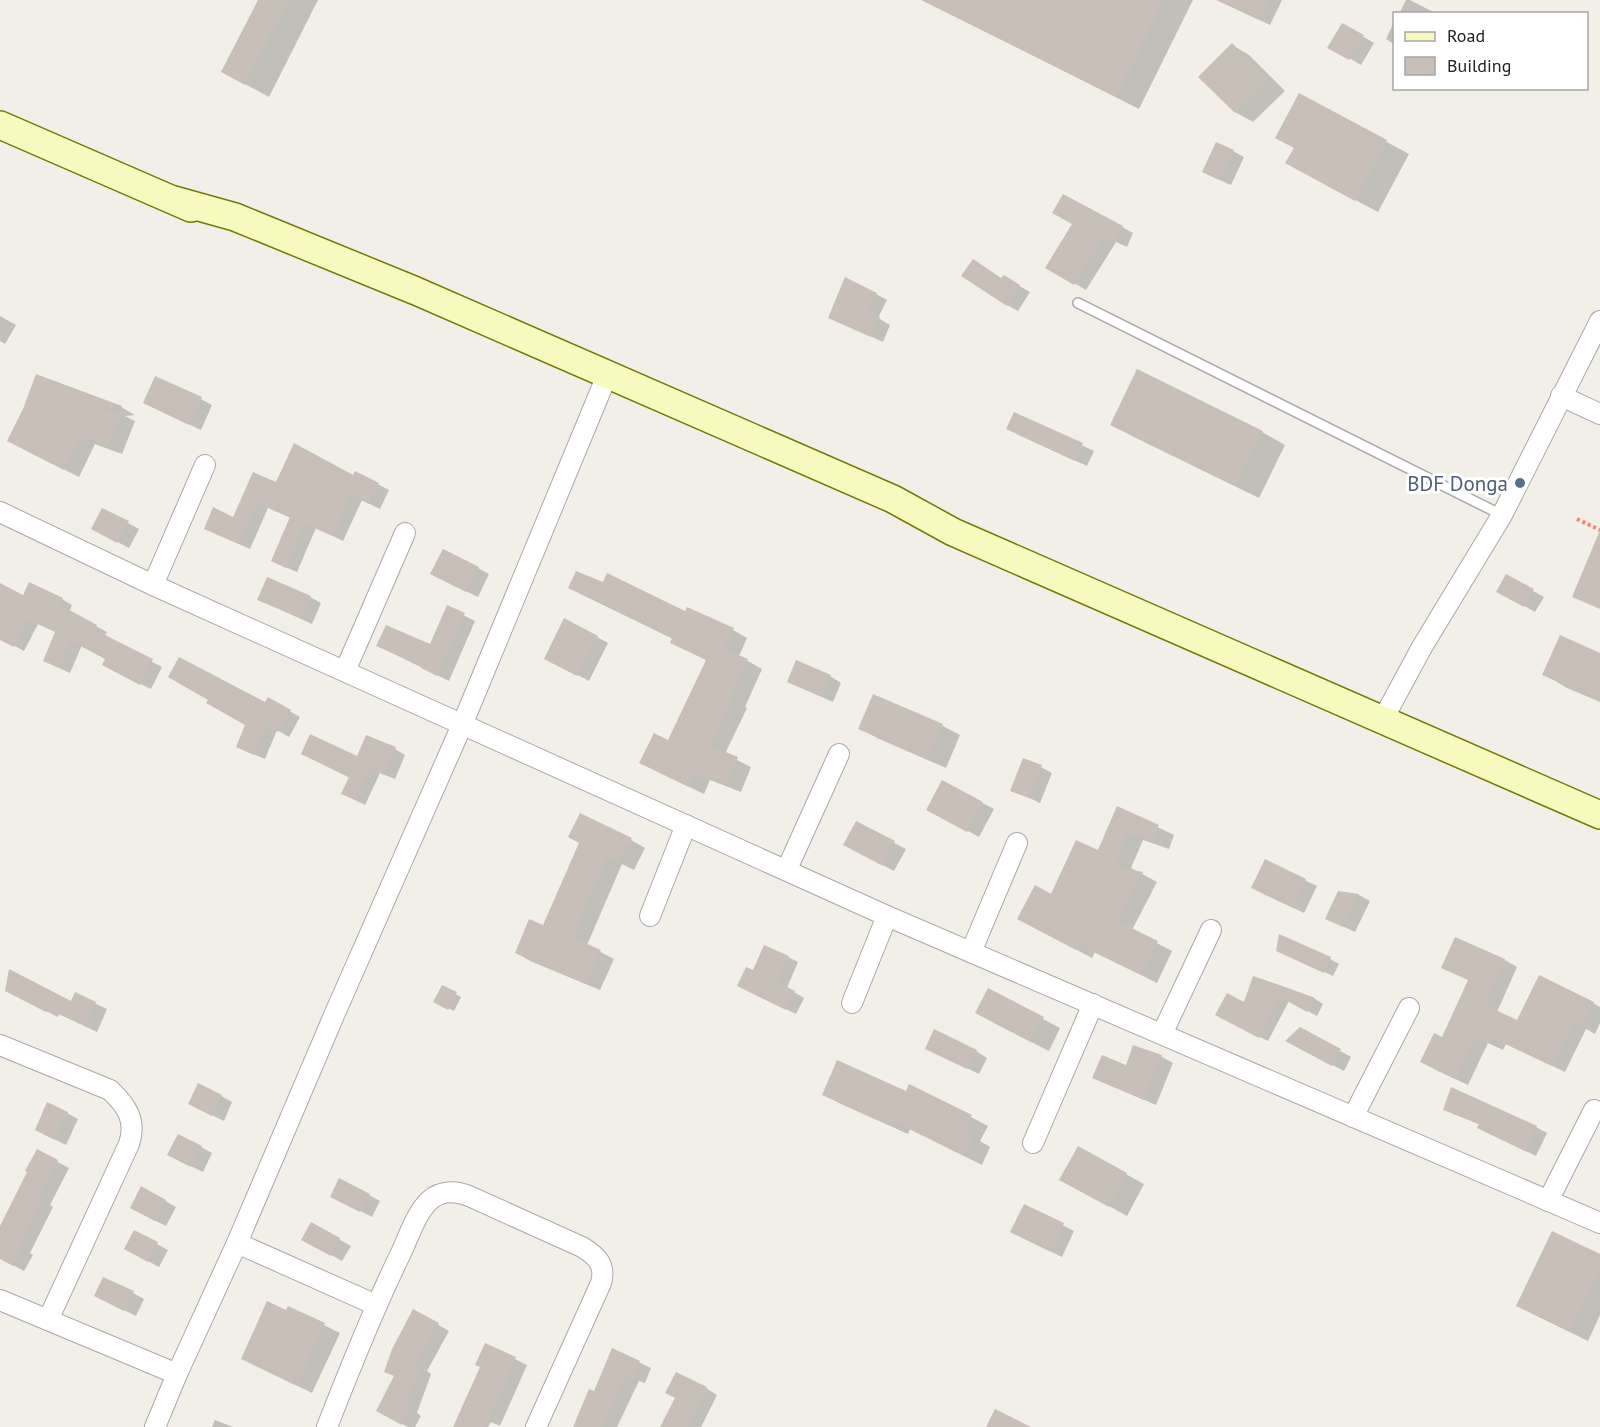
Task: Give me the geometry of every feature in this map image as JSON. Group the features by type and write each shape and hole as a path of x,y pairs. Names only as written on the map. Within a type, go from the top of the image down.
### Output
{"main road":[{"path":"0,124 174,200 235,217 416,291 605,381 893,499 953,532 1600,815"}],"street":[{"path":"1382,721 1422,647 1502,515 1600,321"},
{"path":"155,1427 462,725 605,381"},
{"path":"1561,396 1600,414"},
{"path":"153,585 205,465"},
{"path":"0,512 153,585 887,916 1600,1223"},
{"path":"345,671 405,533"},
{"path":"787,869 839,754"},
{"path":"650,916 686,825"},
{"path":"970,952 1017,843"},
{"path":"852,1003 887,916"},
{"path":"1162,1034 1211,930"},
{"path":"1033,1143 1093,1004"},
{"path":"1353,1116 1409,1008"},
{"path":"0,1045 110,1090 122,1100 129,1113 132,1131 129,1144 48,1320"},
{"path":"1548,1200 1594,1110"},
{"path":"327,1427 376,1305 425,1207 437,1195 445,1193 462,1193 469,1196 589,1251 602,1264 601,1283 536,1427"},
{"path":"237,1243 376,1305"},
{"path":"0,1300 177,1374"}],"lane":[{"path":"1078,303 1502,515"}],"path":[{"path":"1577,519 1600,530"}],"building":[{"path":"258,0 289,0 245,85 221,72"},
{"path":"921,0 1164,0 1116,97"},
{"path":"1216,0 1268,0 1259,20"},
{"path":"1342,23 1364,35 1349,60 1327,48"},
{"path":"1232,43 1269,80 1235,113 1198,77"},
{"path":"1299,93 1387,140 1355,201 1285,163 1294,148 1275,138"},
{"path":"1216,142 1234,150 1219,180 1202,172"},
{"path":"1063,194 1123,226 1115,242 1104,237 1074,285 1045,268 1072,224 1052,213"},
{"path":"973,259 1001,278 1004,275 1020,285 1007,306 961,276"},
{"path":"845,277 877,293 867,312 880,317 871,337 828,318"},
{"path":"1137,369 1263,431 1235,486 1110,425"},
{"path":"36,374 122,406 122,408 95,409 122,412 107,447 81,437 64,470 7,441 23,409"},
{"path":"155,376 202,397 189,425 143,403"},
{"path":"1014,412 1083,443 1075,461 1006,429"},
{"path":"294,443 353,475 355,471 379,483 369,504 351,495 333,536 305,524 286,568 271,561 290,517 258,503 239,544 204,529 213,507 233,517 253,472 276,482"},
{"path":"102,508 129,521 117,543 91,529"},
{"path":"1600,530 1600,609 1572,597"},
{"path":"443,549 479,567 466,592 430,574"},
{"path":"576,571 603,582 607,573 685,611 687,607 734,628 724,649 748,659 711,746 738,757 727,785 695,773 689,787 639,763 654,733 668,740 706,660 670,643 672,638 568,588"},
{"path":"1506,574 1534,589 1524,607 1496,592"},
{"path":"267,577 311,596 301,618 257,600"},
{"path":"29,582 63,598 60,605 97,625 95,630 153,659 140,685 102,665 105,659 71,641 59,668 43,661 55,632 28,619 14,647 0,640 0,583 23,595"},
{"path":"447,605 465,613 437,676 421,668 422,666 376,646 386,625 430,644"},
{"path":"564,618 598,636 577,676 544,659"},
{"path":"1560,635 1600,653 1600,700 1542,675"},
{"path":"179,657 265,702 268,697 291,710 278,732 267,726 254,755 236,747 245,725 206,703 208,700 168,677"},
{"path":"796,660 831,675 822,697 787,682"},
{"path":"873,694 943,724 928,759 858,729"},
{"path":"310,734 357,756 366,735 396,747 384,775 370,768 355,800 341,794 349,777 301,754"},
{"path":"1023,758 1042,765 1029,798 1010,791"},
{"path":"942,780 983,802 967,832 926,810"},
{"path":"1117,806 1159,825 1153,841 1127,833 1116,859 1120,861 1117,867 1143,872 1117,921 1158,941 1141,975 1079,945 1076,950 1017,919 1035,885 1051,894 1076,840 1098,850"},
{"path":"580,813 632,838 619,863 607,857 573,938 601,950 586,984 515,953 529,919 543,925 579,843 568,837"},
{"path":"856,821 895,841 883,866 843,845"},
{"path":"1265,859 1306,879 1293,908 1251,888"},
{"path":"1338,891 1359,894 1343,927 1325,919"},
{"path":"1279,934 1331,957 1324,973 1276,951"},
{"path":"1455,937 1505,959 1485,1005 1517,1020 1539,975 1594,1002 1582,1028 1573,1023 1552,1066 1493,1038 1490,1044 1475,1037 1455,1079 1420,1062 1434,1033 1442,1037 1468,980 1441,968"},
{"path":"764,945 789,956 777,982 795,991 786,1010 737,986 746,967 753,970"},
{"path":"9,969 71,1001 75,992 96,1002 85,1026 48,1009 46,1012 5,991"},
{"path":"1253,976 1315,998 1307,1012 1280,997 1259,1038 1215,1015 1227,993 1244,1002"},
{"path":"442,985 457,992 448,1010 433,1002"},
{"path":"988,988 1044,1017 1031,1042 975,1013"},
{"path":"1300,1027 1341,1049 1332,1066 1285,1041"},
{"path":"934,1029 977,1050 967,1069 925,1049"},
{"path":"1133,1045 1162,1055 1144,1100 1092,1078 1102,1055 1126,1065"},
{"path":"837,1060 906,1091 909,1084 972,1115 964,1131 974,1136 964,1156 893,1121 891,1126 822,1095"},
{"path":"198,1083 222,1095 212,1116 188,1104"},
{"path":"1451,1087 1537,1126 1525,1151 1477,1128 1479,1124 1443,1110"},
{"path":"47,1102 68,1112 55,1140 35,1130"},
{"path":"178,1134 202,1146 191,1167 167,1155"},
{"path":"1078,1146 1127,1173 1109,1207 1059,1180"},
{"path":"37,1149 58,1160 39,1198 43,1200 20,1246 23,1247 13,1266 0,1259 0,1226"},
{"path":"339,1178 370,1194 360,1212 330,1197"},
{"path":"141,1186 166,1200 155,1221 130,1208"},
{"path":"1024,1204 1064,1223 1051,1252 1010,1232"},
{"path":"311,1222 340,1238 331,1256 301,1240"},
{"path":"134,1230 158,1242 148,1262 124,1249"},
{"path":"1552,1231 1600,1254 1600,1270 1570,1332 1516,1306"},
{"path":"103,1277 134,1291 124,1311 94,1296"},
{"path":"267,1301 286,1310 288,1306 325,1323 297,1386 241,1359"},
{"path":"413,1309 439,1323 416,1364 421,1366 406,1406 411,1408 402,1425 376,1411 394,1376 384,1372 392,1349"},
{"path":"485,1343 516,1357 486,1427 453,1427 480,1367 475,1365"},
{"path":"612,1348 640,1361 633,1378 627,1375 603,1427 573,1427 589,1389 594,1391"},
{"path":"676,1372 707,1387 687,1427 660,1427 675,1398 665,1393"},
{"path":"995,1409 1031,1427 986,1427"}],"place":[{"name":"BDF Donga","path":"1520,483"}]}
